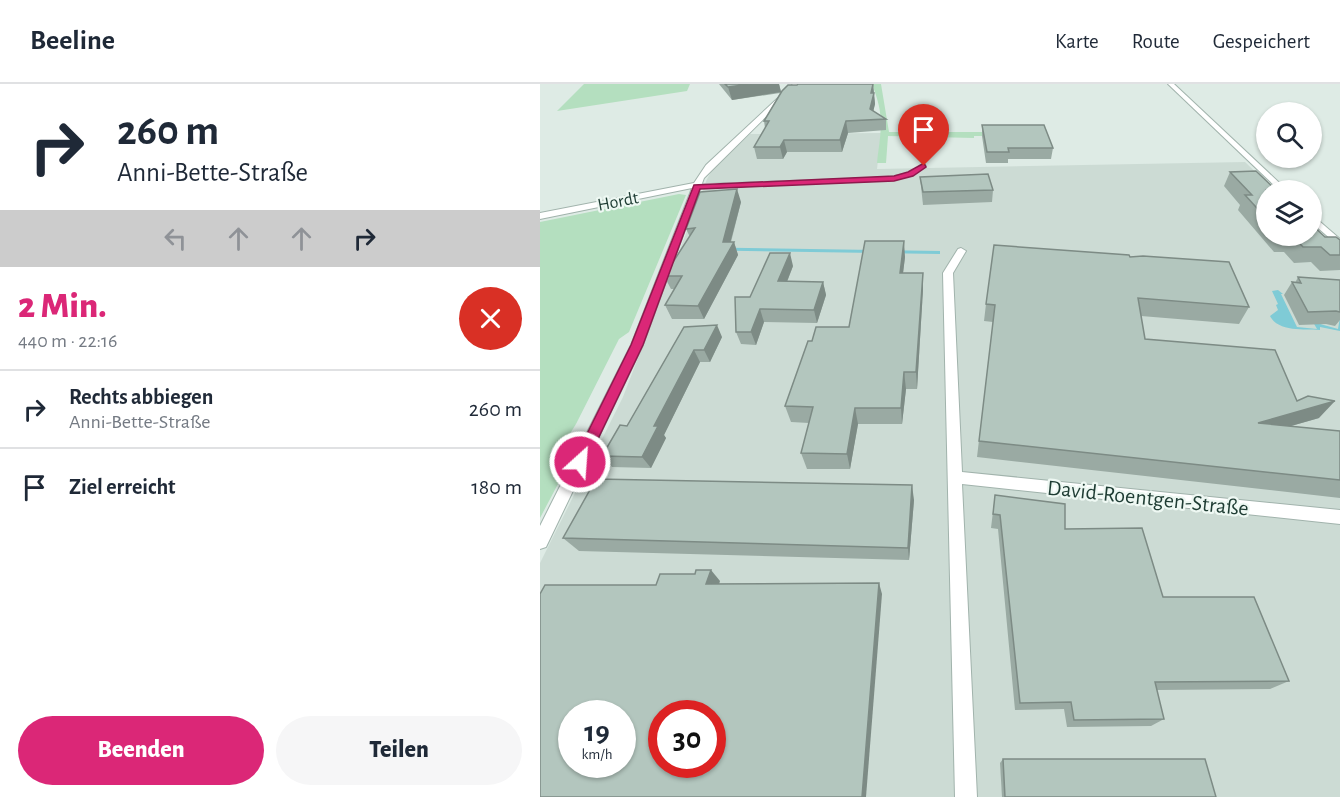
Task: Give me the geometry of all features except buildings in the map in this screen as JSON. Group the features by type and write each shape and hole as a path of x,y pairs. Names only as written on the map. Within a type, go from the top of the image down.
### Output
{"street":[{"path":"540,542 637,345 697,186 709,167 796,84"},
{"path":"1171,84 1272,180"},
{"name":"Hordt","path":"540,216 697,186"},
{"path":"1322,227 1340,244"},
{"path":"961,251 948,273 966,797"},
{"name":"David-Roentgen-Straße","path":"956,477 1340,517"}],"lane":[{"path":"697,186 894,178 910,174 924,166"}],"shaded area":[{"path":"881,133 877,169 1245,162 1264,180 1256,180 1256,246 1322,246 1322,243 1340,254 1340,797 540,797 540,563 623,397 712,170 750,134"}],"green space":[{"path":"584,84 690,84 687,91 557,111"},
{"path":"872,84 881,84 889,132 1000,132 1002,136 974,136 974,138 888,136 886,163 877,163 881,132 880,115"},
{"path":"679,194 686,195 629,332 619,339 576,424 551,464 568,465 540,518 540,222"}],"water":[{"path":"682,247 940,251 940,254 681,250"},
{"path":"1278,290 1283,294 1281,294 1297,327 1317,329 1313,322 1338,329 1340,317 1340,331 1320,327 1320,330 1292,329 1279,325 1270,316 1278,310 1276,305 1278,304 1272,291"}],"route":[{"path":"580,462 637,345 697,186 894,178 910,174 924,166"}]}
